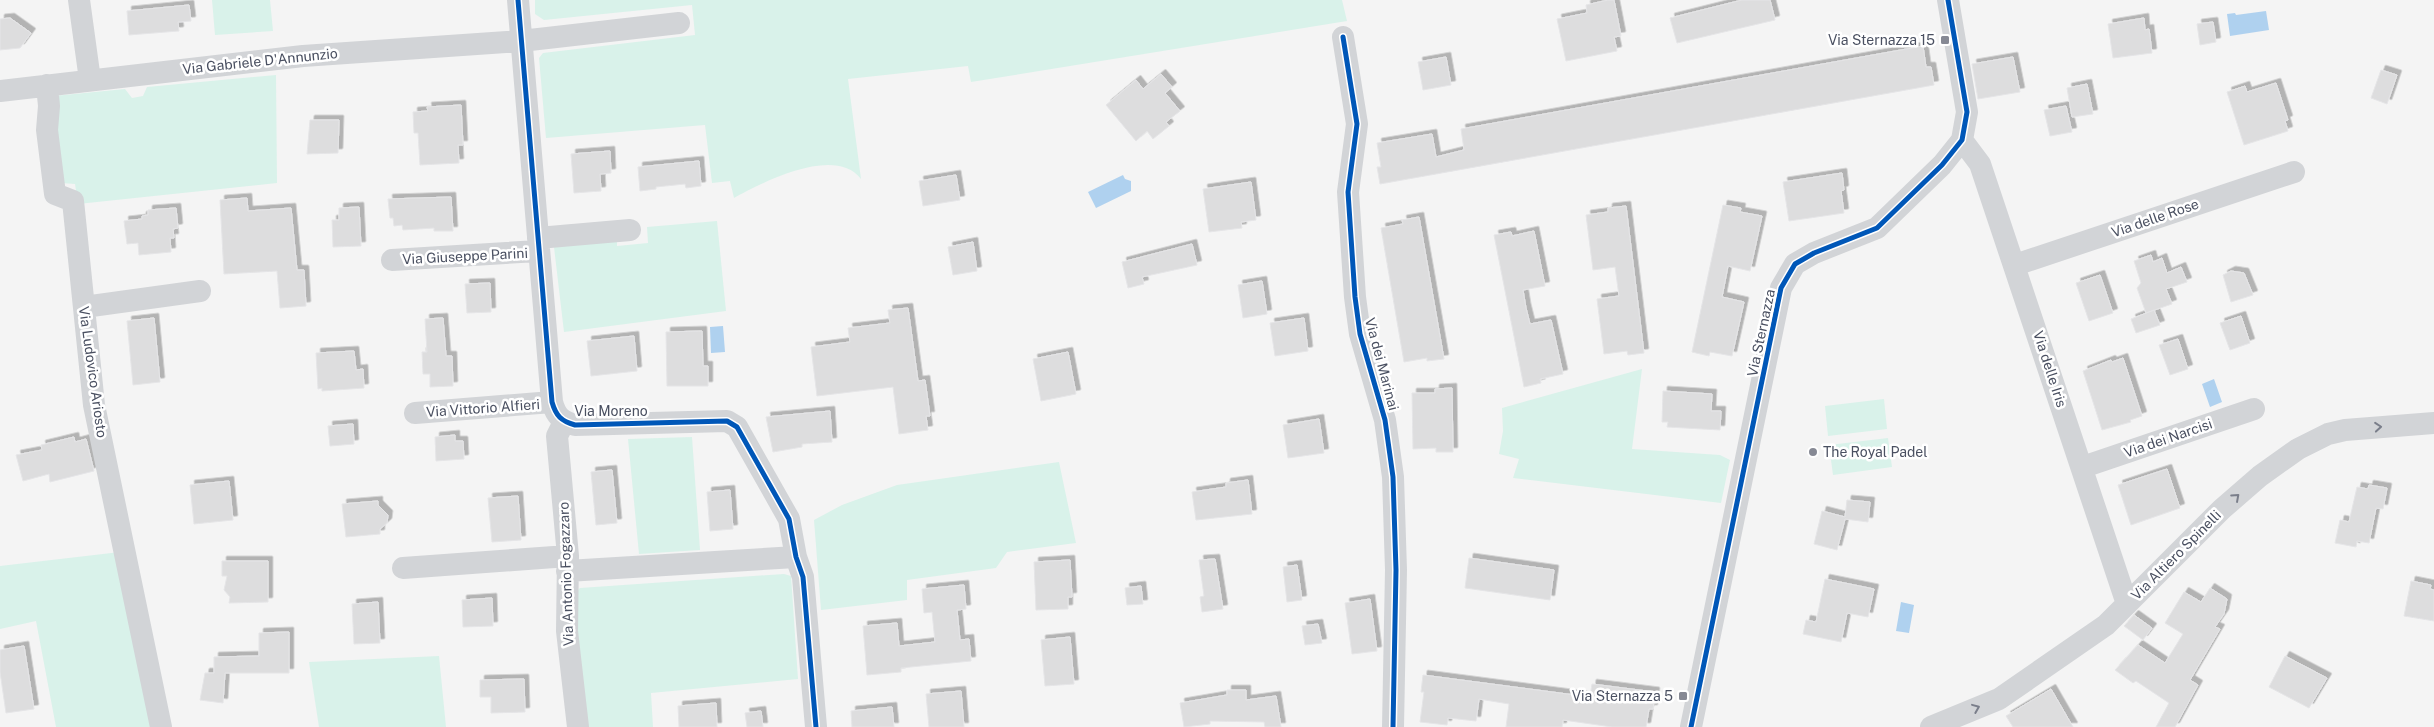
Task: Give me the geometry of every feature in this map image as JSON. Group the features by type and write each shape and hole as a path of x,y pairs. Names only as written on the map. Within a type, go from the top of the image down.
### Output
{"street":[{"path":"79,0 90,80"},
{"name":"Via Moreno","path":"518,0 552,402 555,414 564,422 575,425 727,421 737,427 789,519 796,557 803,577 816,727"},
{"name":"Via Sternazza","path":"1691,727 1782,288 1794,264 1814,253 1878,228 1942,165 1962,140 1967,112 1948,0"},
{"name":"Via Gabriele D'Annunzio","path":"0,91 303,56 521,41 679,23"},
{"name":"Via dei Marinai","path":"1343,38 1357,124 1348,192 1355,297 1360,334 1385,420 1393,477 1396,570 1393,727"},
{"name":"Via Ludovico Ariosto","path":"47,85 49,106 47,130 55,194 73,201 94,405 161,727"},
{"name":"Via delle Iris","path":"1962,140 1980,164 2083,467 2127,604"},
{"name":"Via delle Rose","path":"2015,265 2294,172"},
{"name":"Via Giuseppe Parini","path":"392,260 538,245 630,230"},
{"path":"84,306 200,291"},
{"name":"Via Vittorio Alfieri","path":"415,413 552,402"},
{"name":"Via dei Narcisi","path":"2083,467 2254,409"},
{"name":"Via Antonio Fogazzaro","path":"564,422 557,436 567,564 567,630 578,727"},
{"name":"Via Altiero Spinelli","path":"1931,727 1999,699 2106,625 2222,509 2260,476 2298,449 2328,434 2345,430 2434,423"},
{"path":"403,568 796,557"}],"green space":[{"path":"212,0 270,0 273,31 215,35"},
{"path":"535,0 1342,0 1347,21 971,82 968,66 848,79 861,179 849,169 834,165 817,166 780,176 734,198 730,181 712,183 705,125 546,138 539,58 543,53 695,35 692,5 544,20 535,14"},
{"path":"276,75 277,183 78,204 75,184 61,183 54,96 125,89 132,98 143,96 147,87"},
{"path":"717,221 726,311 564,332 554,247 617,241 617,246 648,243 647,227"},
{"path":"1642,369 1632,449 1720,455 1730,460 1721,503 1513,478 1519,459 1499,454 1503,431 1502,408"},
{"path":"1884,399 1887,429 1828,436 1825,406"},
{"path":"692,437 700,550 639,554 628,439"},
{"path":"1888,438 1892,467 1833,475 1829,445"},
{"path":"1059,462 1076,543 1007,552 996,568 907,580 907,600 821,610 814,520 842,505 897,485"},
{"path":"120,552 155,727 56,727 36,621 0,629 0,566"},
{"path":"784,574 791,576 798,679 651,693 653,727 584,727 574,594 580,588"},
{"path":"439,656 446,727 319,727 309,662"}],"water":[{"path":"2266,11 2269,30 2230,36 2227,14 2235,13 2236,15"},
{"path":"1123,175 1125,179 1131,181 1131,191 1096,208 1088,192"},
{"path":"723,326 725,352 711,353 710,327"},
{"path":"2214,379 2222,402 2210,407 2202,384"},
{"path":"1901,602 1914,605 1909,633 1896,631"}],"building":[{"path":"1614,0 1621,36 1614,37 1617,51 1566,61 1557,19 1587,13 1586,5"},
{"path":"1742,0 1770,0 1775,20 1677,43 1670,18"},
{"path":"189,5 191,21 178,22 179,31 129,35 127,11"},
{"path":"10,18 31,33 20,48 0,50 0,19"},
{"path":"2144,18 2145,30 2149,29 2152,53 2113,58 2108,24"},
{"path":"2213,22 2216,42 2200,45 2197,24"},
{"path":"1923,46 1926,67 1931,67 1934,85 1380,184 1377,167 1381,167 1377,143 1432,134 1436,157 1464,150 1461,129"},
{"path":"1446,57 1451,85 1423,90 1418,62"},
{"path":"2013,57 2020,92 1978,99 1972,64"},
{"path":"2381,70 2397,75 2387,104 2371,98"},
{"path":"1161,74 1172,87 1165,93 1180,111 1166,122 1169,126 1153,139 1147,131 1136,141 1106,105 1136,80 1143,89"},
{"path":"2276,83 2288,120 2285,121 2288,131 2244,145 2227,92 2245,86 2247,92"},
{"path":"2087,84 2093,114 2072,117 2067,88"},
{"path":"461,105 463,145 458,145 459,163 420,165 418,133 414,133 413,112 428,111 427,107"},
{"path":"2066,106 2072,132 2050,136 2044,110"},
{"path":"310,120 339,120 338,153 307,154"},
{"path":"610,151 611,173 600,174 601,191 574,193 571,154"},
{"path":"699,161 701,186 686,188 685,184 640,191 638,167"},
{"path":"1842,173 1844,190 1841,191 1844,213 1789,221 1783,182"},
{"path":"956,175 960,200 923,206 919,181"},
{"path":"1251,182 1256,220 1241,222 1242,228 1209,232 1203,189"},
{"path":"451,197 453,231 434,231 434,228 403,230 402,225 394,226 393,218 390,218 388,199"},
{"path":"247,198 248,211 291,208 297,270 304,270 306,306 280,308 277,271 224,274 220,200"},
{"path":"1723,205 1741,208 1740,212 1762,216 1750,271 1728,266 1722,297 1744,302 1732,356 1710,352 1709,356 1692,352"},
{"path":"1626,206 1644,353 1628,355 1627,351 1604,354 1597,299 1619,296 1615,267 1593,270 1586,215 1608,212 1608,208"},
{"path":"359,207 361,246 333,247 332,220 339,220 339,208"},
{"path":"176,208 178,228 173,229 174,238 170,238 171,252 139,255 138,243 127,244 124,221 142,219 142,216 148,215 148,210"},
{"path":"1419,217 1444,359 1427,361 1427,358 1404,362 1381,228 1403,224 1402,220"},
{"path":"1534,231 1545,286 1523,290 1526,308 1530,324 1551,320 1563,374 1540,379 1541,383 1524,387 1494,235 1511,232 1512,236"},
{"path":"973,242 977,271 953,275 948,247"},
{"path":"1192,244 1197,265 1142,277 1144,284 1128,288 1122,262"},
{"path":"2151,255 2153,262 2162,258 2167,273 2181,267 2187,282 2166,289 2172,304 2146,313 2137,288 2141,283 2134,261"},
{"path":"2231,271 2244,273 2253,295 2231,302 2223,275"},
{"path":"2100,275 2113,313 2089,321 2076,283"},
{"path":"1262,281 1267,314 1243,318 1238,285"},
{"path":"490,283 491,312 467,313 465,284"},
{"path":"908,308 918,381 925,380 930,416 926,416 928,430 899,434 893,387 817,396 811,347 850,342 848,328 890,323 888,310"},
{"path":"2154,310 2160,325 2136,333 2131,319"},
{"path":"2241,316 2250,343 2230,350 2220,323"},
{"path":"154,318 160,382 133,385 127,321"},
{"path":"443,318 446,356 452,356 453,386 430,387 430,374 423,374 422,352 427,352 425,319"},
{"path":"1304,318 1308,351 1275,356 1270,323"},
{"path":"702,331 703,366 708,366 708,386 667,386 666,332"},
{"path":"634,336 637,371 591,376 587,341"},
{"path":"2178,339 2188,369 2170,375 2159,345"},
{"path":"354,351 356,370 363,369 364,388 322,391 322,388 318,389 316,353"},
{"path":"1068,352 1076,394 1041,401 1033,359"},
{"path":"2123,358 2142,416 2130,420 2131,422 2102,430 2083,371 2111,360 2112,362"},
{"path":"1452,388 1453,452 1436,452 1436,448 1413,449 1412,393 1435,393 1435,389"},
{"path":"1663,391 1712,394 1711,411 1721,411 1720,430 1667,427 1668,422 1662,422"},
{"path":"830,411 832,442 802,444 802,447 773,452 766,417"},
{"path":"1319,419 1324,453 1288,458 1283,425"},
{"path":"353,424 354,444 330,446 328,426"},
{"path":"455,435 455,441 463,441 464,459 436,461 435,437"},
{"path":"74,437 75,442 86,439 94,471 50,482 49,474 23,481 16,455 42,450 41,445"},
{"path":"2167,469 2180,508 2131,525 2118,485"},
{"path":"612,470 617,523 596,525 591,472"},
{"path":"1248,480 1252,514 1196,520 1192,492 1226,487 1226,483"},
{"path":"229,481 233,520 194,524 190,485"},
{"path":"2369,485 2387,488 2383,509 2376,508 2369,543 2357,541 2356,547 2335,543 2340,520 2349,522 2357,487 2368,489"},
{"path":"730,490 733,529 710,531 707,492"},
{"path":"518,496 521,540 492,542 488,498"},
{"path":"1847,500 1870,502 1868,522 1845,519 1837,550 1814,544 1822,511 1845,517"},
{"path":"378,501 378,505 388,515 387,523 380,529 380,534 346,537 342,504"},
{"path":"1469,558 1554,570 1550,600 1465,588"},
{"path":"1215,559 1223,609 1202,612 1200,597 1204,596 1199,560"},
{"path":"1070,560 1072,597 1068,597 1068,609 1036,610 1034,562"},
{"path":"222,561 268,561 268,602 229,603 230,597 224,590 227,576 222,576"},
{"path":"1297,565 1302,600 1287,602 1283,567"},
{"path":"1825,579 1874,589 1868,617 1847,613 1841,642 1803,634 1806,620 1816,622"},
{"path":"2411,581 2431,585 2430,589 2434,590 2434,621 2404,616"},
{"path":"964,585 966,609 957,610 960,640 969,639 971,661 901,668 901,672 867,675 863,626 897,623 899,646 935,642 932,612 924,613 922,589"},
{"path":"1141,586 1143,604 1127,605 1125,588"},
{"path":"2210,588 2227,599 2224,614 2215,627 2220,629 2190,680 2198,685 2175,727 2156,727 2169,703 2136,681 2133,683 2115,670 2138,645 2165,663 2183,634 2165,623 2184,592 2201,602"},
{"path":"492,598 493,626 463,627 462,600"},
{"path":"1370,599 1377,651 1352,654 1345,603"},
{"path":"378,602 380,643 354,644 352,604"},
{"path":"2134,615 2152,628 2143,640 2124,626"},
{"path":"1318,624 1322,643 1305,645 1302,626"},
{"path":"289,632 289,673 225,673 223,703 200,700 205,673 214,673 214,657 259,656 259,633"},
{"path":"1070,637 1074,684 1045,686 1041,640"},
{"path":"24,646 34,709 6,713 0,672 0,650"},
{"path":"2285,656 2327,678 2309,708 2269,687"},
{"path":"1423,675 1590,697 1592,684 1655,692 1653,709 1649,709 1646,727 1612,727 1563,720 1562,727 1506,727 1509,704 1479,699 1476,721 1448,718 1447,725 1420,722 1424,692 1421,692"},
{"path":"524,679 525,712 491,713 491,697 480,697 480,680"},
{"path":"2051,689 2073,727 2013,727 2006,716"},
{"path":"1227,690 1246,690 1246,700 1276,696 1281,727 1265,727 1264,722 1210,721 1210,724 1184,727 1180,703 1227,695"},
{"path":"961,691 964,727 929,727 926,694"},
{"path":"716,703 717,727 679,727 678,706"},
{"path":"892,707 894,727 852,727 851,711"},
{"path":"761,711 763,727 747,727 745,713"}],"cycle path":[{"path":"518,0 552,402 554,407 560,417 566,422 575,425 727,421 737,427 789,519 796,557 803,577 816,727"},
{"path":"1691,727 1781,288 1795,264 1814,253 1877,228 1942,165 1962,140 1967,112 1948,0"},
{"path":"1343,37 1357,124 1348,192 1355,297 1360,334 1385,420 1393,477 1396,570 1393,727"}],"place":[{"name":"Via Sternazza 15","path":"1945,40"},
{"name":"The Royal Padel","path":"1813,452"},
{"name":"Via Sternazza 5","path":"1683,696"}]}
